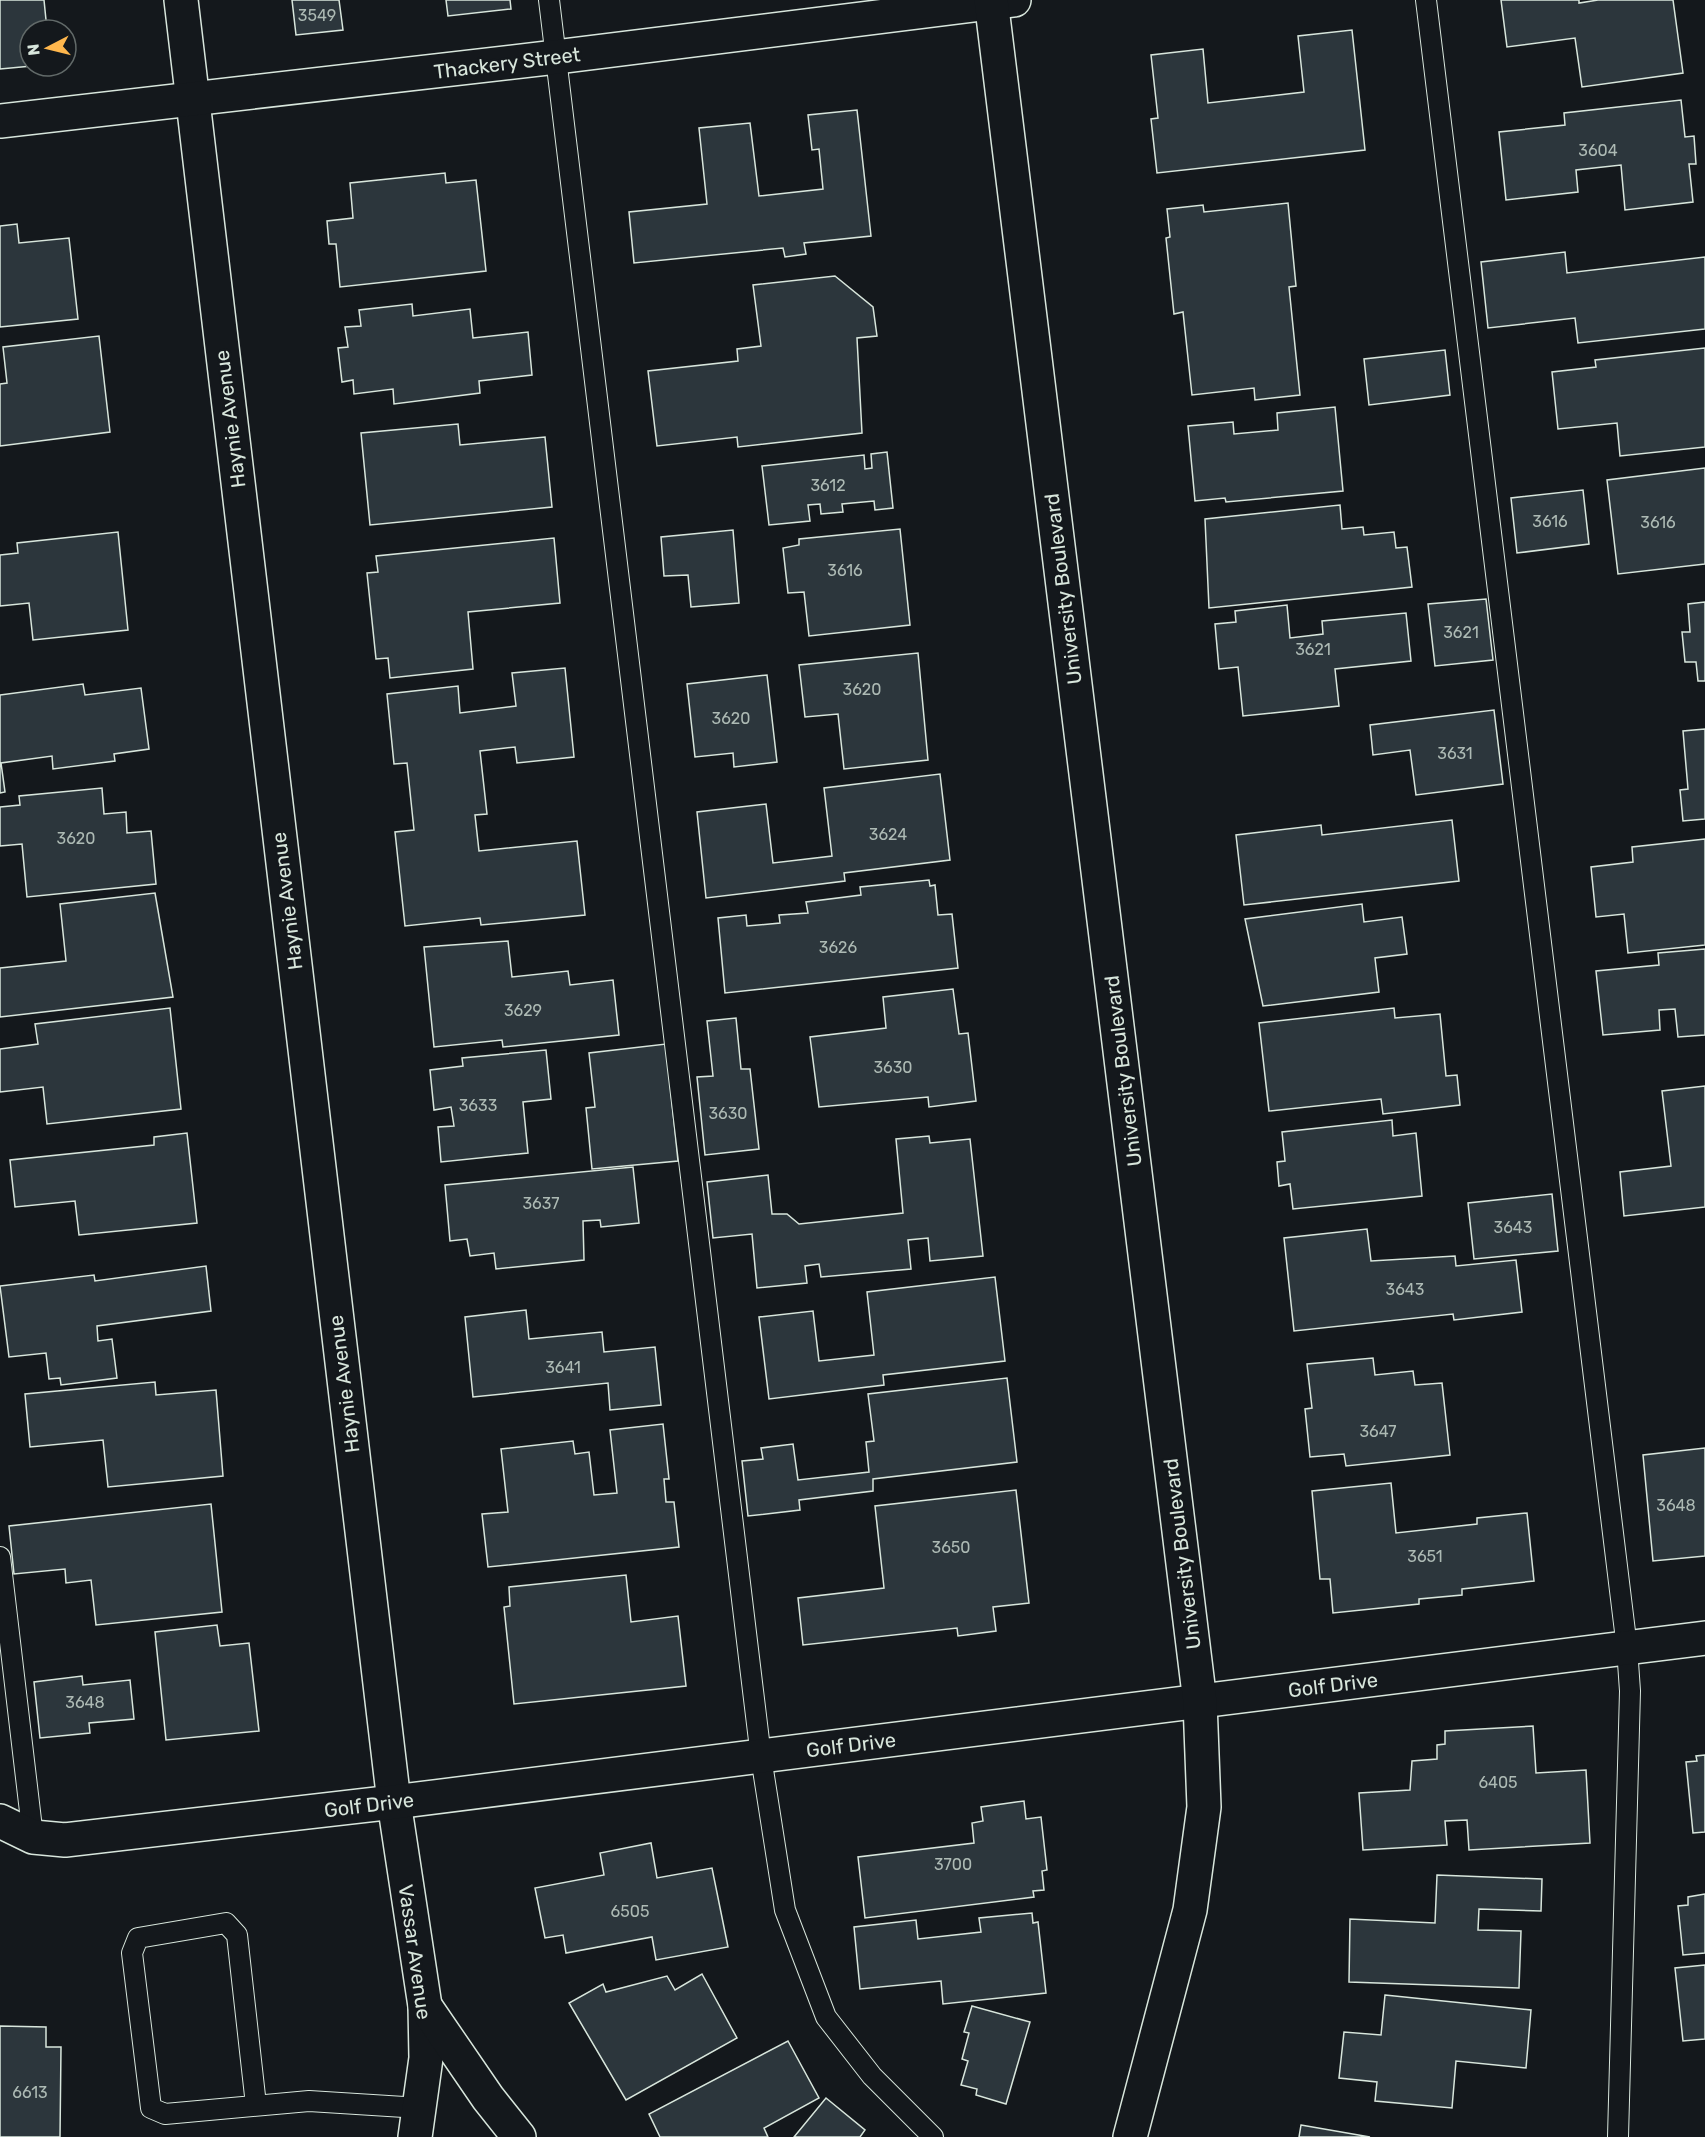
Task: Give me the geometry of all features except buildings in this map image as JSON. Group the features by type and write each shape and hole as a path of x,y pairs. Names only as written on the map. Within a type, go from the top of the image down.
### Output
{"street":[{"name":"Haynie Avenue","path":"181,0 394,1802"},
{"name":"Thackery Street","path":"0,121 556,57 999,1"},
{"name":"University Boulevard","path":"999,1 1200,1702 1204,1807 1190,1910 1130,2137"},
{"name":"Golf Drive","path":"0,1821 33,1837 65,1840 761,1757 1705,1638"},
{"name":"Vassar Avenue","path":"394,1802 425,2006 426,2058 418,2123"},
{"path":"425,2006 488,2098 519,2137"}],"lane":[{"path":"549,0 761,1757 785,1910 826,2017 872,2076 933,2137"},
{"path":"1426,0 1627,1648 1630,1691 1618,2137"},
{"path":"0,1557 33,1837"},
{"path":"256,2105 237,1935 226,1923 138,1938 132,1953 151,2108 165,2114 309,2101 418,2123"}]}
